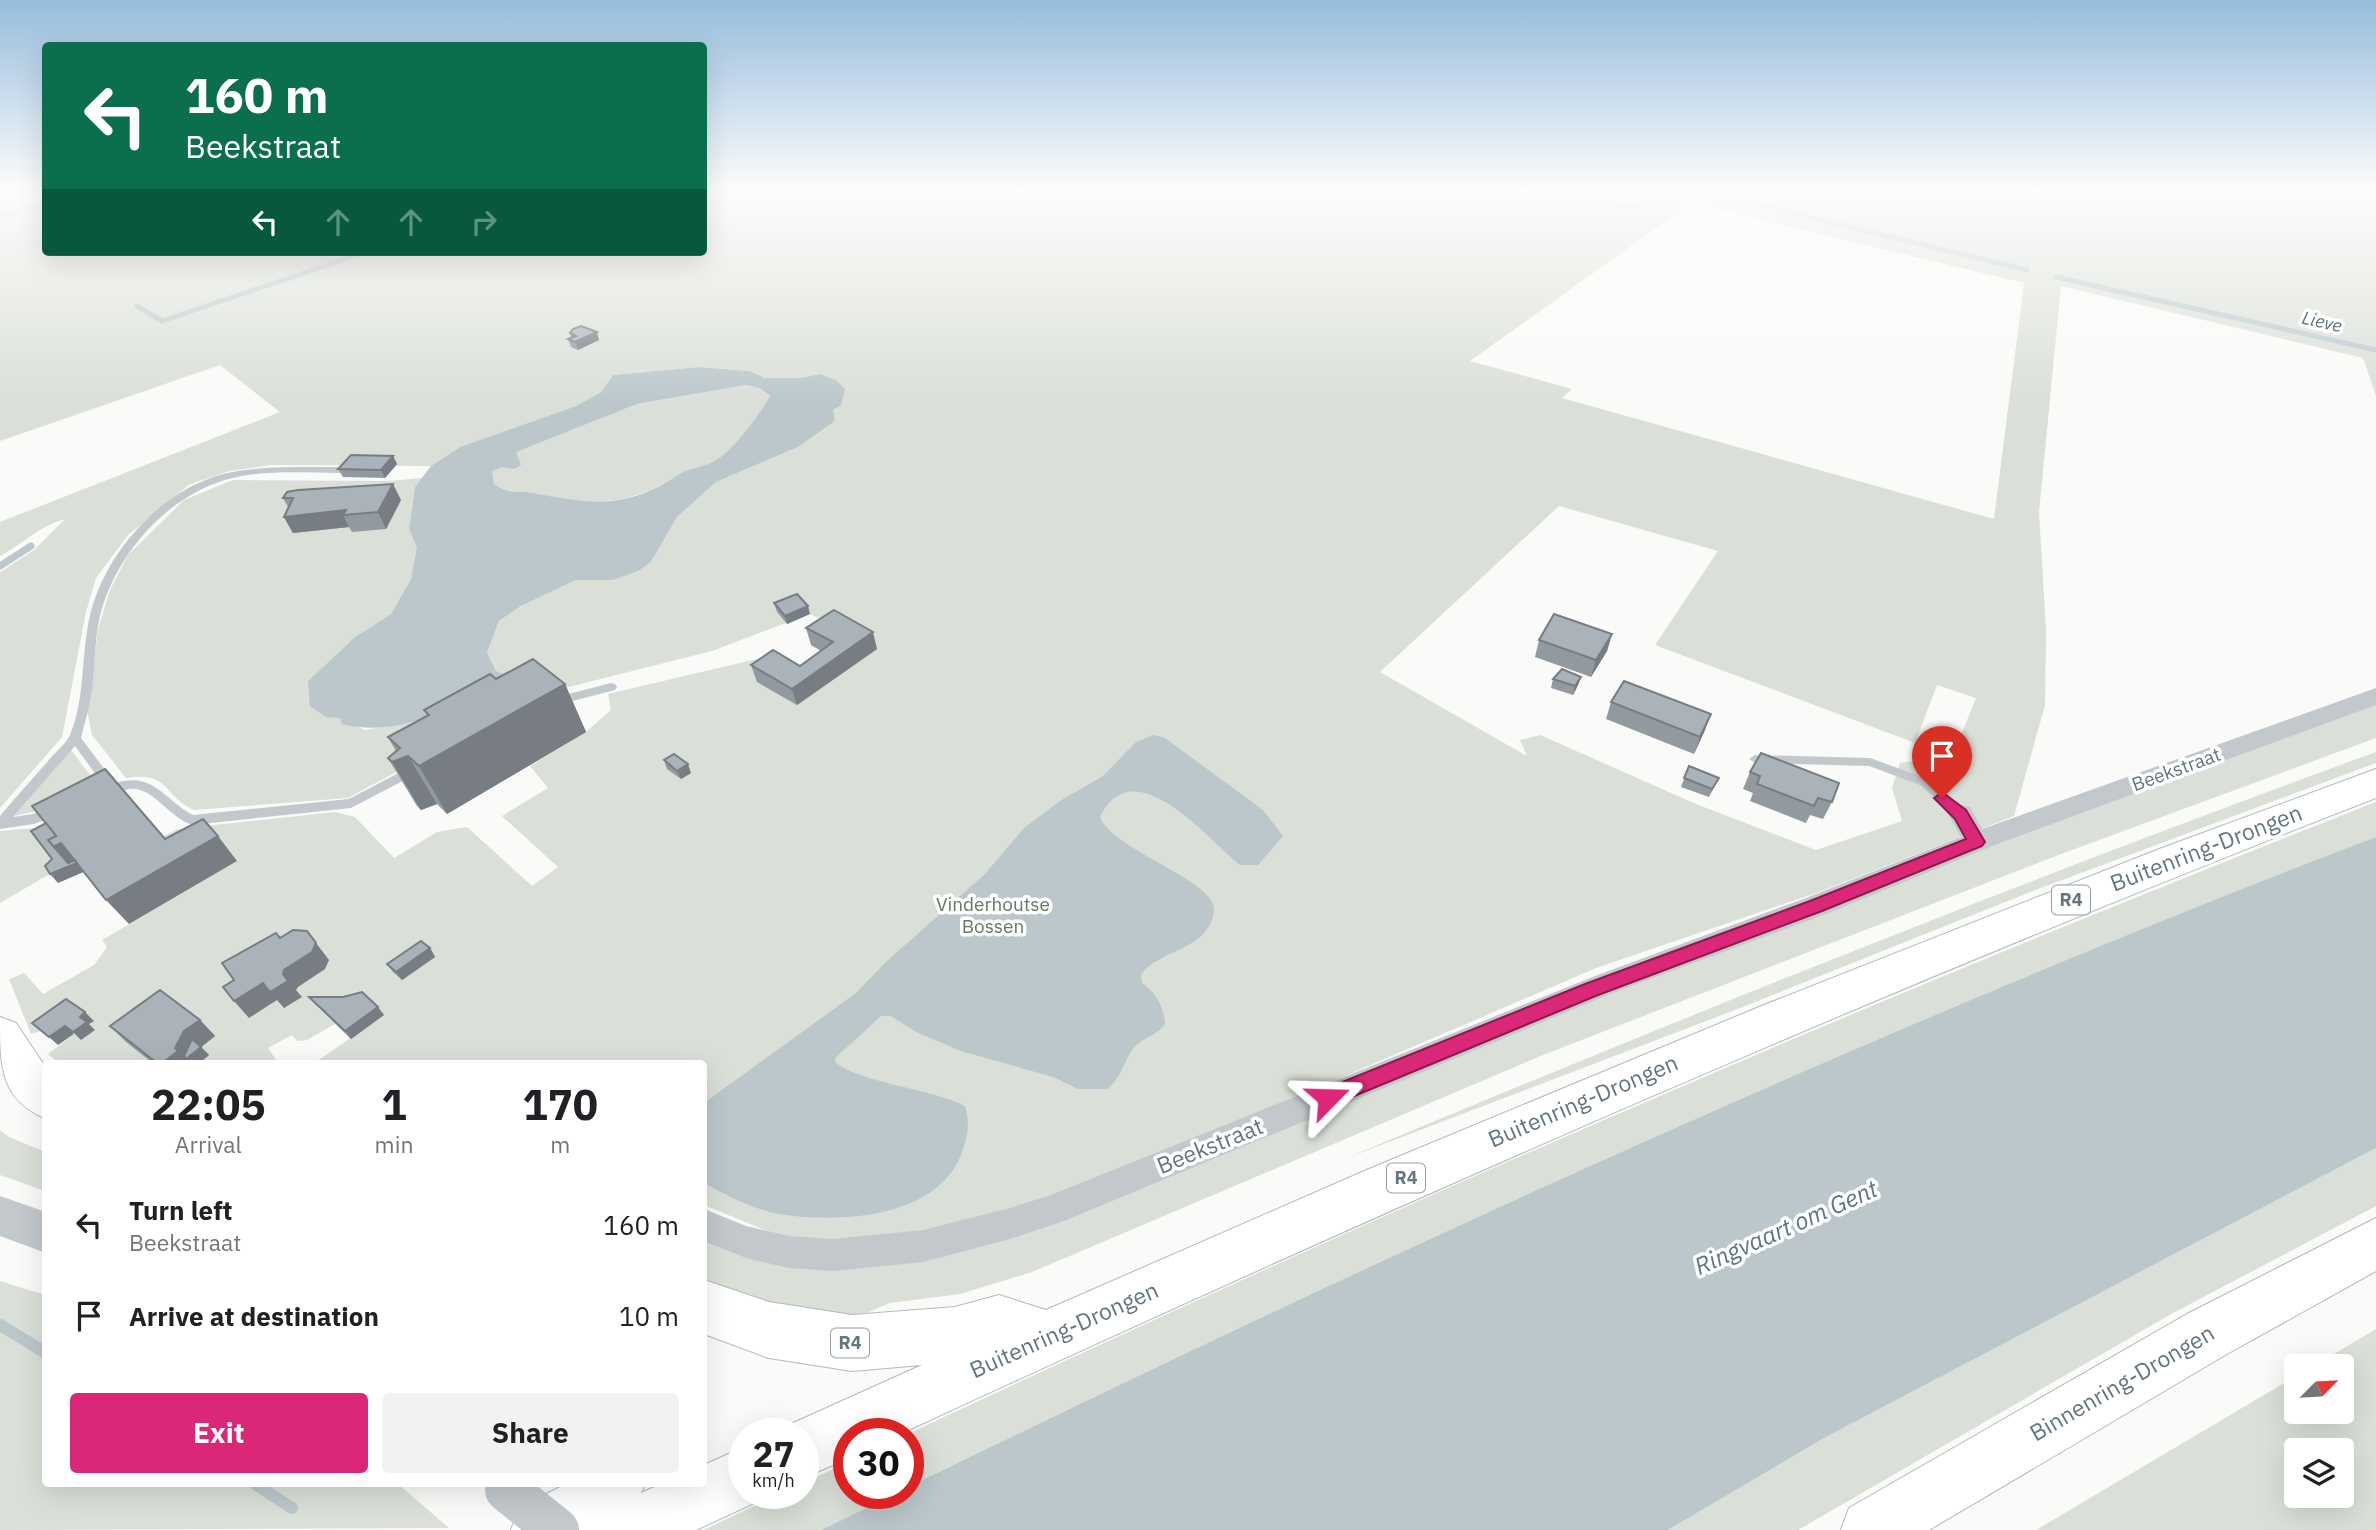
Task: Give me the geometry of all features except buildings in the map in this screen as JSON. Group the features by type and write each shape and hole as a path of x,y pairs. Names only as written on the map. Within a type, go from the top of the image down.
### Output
{"highway":[{"name":"Buitenring-Drongen","path":"819,1442 1045,1337 1768,1022 2376,783"},
{"path":"0,1037 23,1078 42,1095"},
{"name":"Binnenring-Drongen","path":"1871,1530 2207,1334 2376,1243"},
{"name":"R4","path":"707,1308 769,1330 852,1343 954,1335 999,1322 1045,1337"},
{"path":"628,1530 728,1484"},
{"path":"516,1501 585,1507 611,1487"}],"street":[{"name":"Beekstraat","path":"707,1226 769,1248 832,1255 897,1251 970,1238 1052,1210 1587,991 1816,906 1976,842 2376,696"},
{"path":"1961,814 1976,842"},
{"path":"0,1216 42,1232"},
{"path":"516,1501 557,1530"}],"lane":[{"path":"0,824 75,737 86,693 95,616 109,576 136,536 197,487 223,477 256,472 342,471"},
{"path":"548,703 611,687"},
{"path":"75,737 112,788"},
{"path":"1755,759 1870,762 1924,782 1961,814"},
{"path":"87,799 129,784 146,786 158,792 177,814 191,820 351,803 425,765"},
{"path":"0,824 34,819 62,810"}],"green space":[{"name":"Vinderhoutse Bossen","path":"0,264 1605,264 1470,361 1572,389 1562,398 1994,519 2024,283 1947,264 2376,264 2376,396 2363,358 2061,286 2039,512 2046,630 2045,705 2014,816 1819,892 1596,968 1117,1174 960,1227 866,1245 779,1236 707,1206 707,1060 319,1060 384,1015 316,1006 335,1024 307,1040 297,1041 292,1035 268,1048 276,1060 55,1060 48,1054 93,1020 75,1007 41,1031 31,1034 9,979 24,973 43,994 94,965 107,947 102,940 237,861 185,864 162,837 178,829 335,812 355,817 394,858 437,832 467,827 532,886 558,867 502,816 548,788 530,766 586,732 611,710 608,694 761,658 778,667 797,705 838,627 810,614 712,651 541,694 348,798 194,810 176,798 159,781 141,777 126,778 92,735 87,710 98,630 110,590 128,555 184,500 233,480 388,481 422,478 415,487 409,527 418,548 411,579 391,614 355,637 308,681 340,718 365,730 435,717 496,671 487,653 499,621 521,606 576,580 613,580 651,562 677,517 716,482 798,447 835,421 820,374 800,378 765,378 750,371 698,367 613,375 601,392 576,406 460,447 431,466 271,465 230,471 190,484 128,535 96,578 86,612 62,737 0,808 0,572 34,550 65,519 39,531 0,556 0,522 280,412 220,365 0,441","holes":["1559,506 1718,551 1655,645 1915,743 1937,685 1976,698 1953,755 1900,763 1892,788 1902,821 1816,850 1696,804 1540,735 1520,740 1527,756 1380,672"]},
{"path":"746,385 761,389 770,396 736,443 712,463 685,471 646,492 596,502 512,491 494,484 491,471 502,467 515,452 637,404"},
{"path":"2376,704 2376,738 2061,854 1543,1055 1032,1272 960,1294 890,1303 839,1324 738,1305 707,1288 707,1239 749,1257 870,1267 1610,993 1816,910"},
{"path":"71,750 100,788 55,807 14,816"},
{"path":"2376,752 2376,763 2038,889 1735,1010 1344,1159 1857,950"},
{"path":"91,802 60,868 0,903 0,831 35,828"},
{"path":"2376,802 2376,837 2068,963 1638,1148 1272,1314 924,1479 924,1427 1454,1185 1821,1027"},
{"path":"0,1130 9,1137 42,1151 42,1190 0,1175"},
{"path":"2376,1148 2376,1206 2173,1313 1798,1530 1668,1530 1824,1438"},
{"path":"0,1281 42,1294 42,1487 401,1487 449,1528 0,1530"},
{"path":"2376,1329 2376,1530 2036,1530 2284,1383 2284,1424 2354,1424 2354,1354 2334,1354"},
{"path":"833,1469 833,1509 864,1509 821,1530 703,1530 748,1509 819,1509 819,1476"}],"water":[{"path":"698,367 750,371 765,378 800,378 820,374 836,380 845,389 841,405 833,410 835,421 798,447 716,482 677,517 651,562 638,571 613,580 576,580 521,606 499,621 487,653 496,671 508,676 449,708 408,723 387,727 342,724 340,718 326,717 310,706 308,681 355,637 391,614 411,579 417,548 409,528 415,487 431,466 460,447 576,406 601,392 613,375","holes":["746,385 761,389 770,396 736,443 711,463 685,471 644,493 610,501 575,500 510,491 494,484 492,471 502,467 514,469 521,465 516,452 637,404"]},
{"path":"1153,735 1165,738 1263,810 1283,836 1258,865 1240,865 1191,820 1171,805 1151,795 1131,791 1114,798 1100,817 1108,829 1123,841 1199,888 1210,899 1214,910 1203,934 1194,942 1149,966 1141,975 1142,983 1152,991 1163,1011 1165,1024 1134,1047 1118,1077 1108,1089 1078,1089 1053,1077 961,1051 916,1032 891,1016 881,1016 835,1058 836,1063 863,1076 965,1106 968,1129 966,1140 951,1173 934,1189 914,1202 891,1210 841,1217 817,1218 782,1214 736,1200 707,1185 707,1101 856,993 887,961 985,874 1024,828 1060,801 1103,776 1135,743"},
{"name":"Ringvaart om Gent","path":"2376,837 2376,1148 1824,1438 1668,1530 821,1530 864,1509 924,1509 924,1479 1270,1314 1635,1146 1819,1065 2189,910"}],"waterway":[{"path":"137,306 162,321 329,264"},
{"path":"2004,264 2027,270"},
{"name":"Lieve","path":"2056,277 2376,350"},
{"path":"0,566 31,546"},
{"path":"0,1325 42,1351"},
{"path":"260,1487 292,1508"}],"route":[{"path":"1328,1098 1591,990 1816,906 1976,842 1961,814 1942,798"}]}
